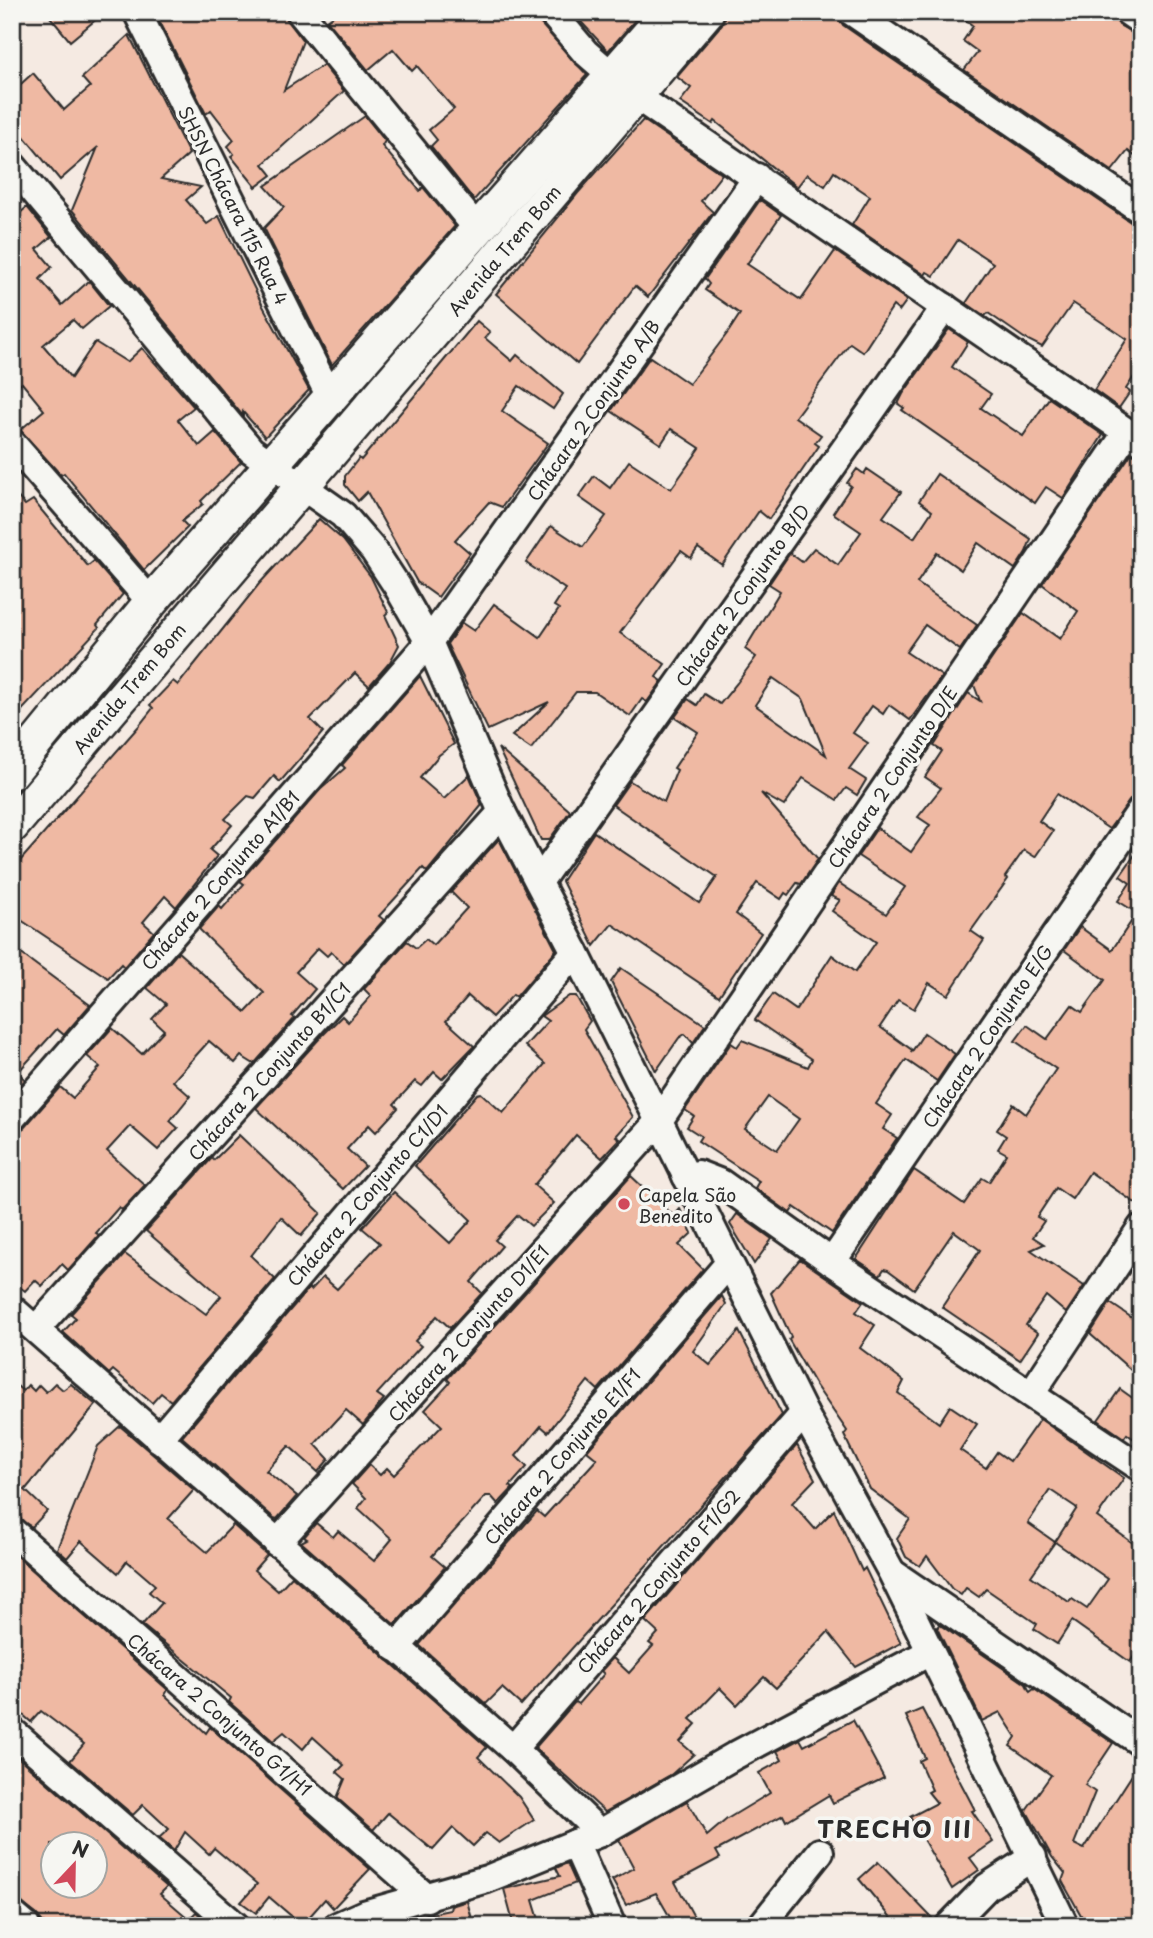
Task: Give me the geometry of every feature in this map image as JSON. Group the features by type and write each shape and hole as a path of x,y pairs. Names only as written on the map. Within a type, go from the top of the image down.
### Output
{"street":[{"name":"SHSN Chácara 115 Rua 4","path":"137,12 331,399"},
{"path":"300,12 479,231"},
{"path":"551,12 585,52 625,87 1134,437"},
{"name":"Avenida Trem Bom","path":"12,826 301,487 625,87 668,12"},
{"name":"Avenida Trem Bom","path":"17,758 271,465 479,231 625,87 707,12"},
{"path":"852,12 1141,210"},
{"path":"1128,12 1141,21"},
{"path":"12,165 251,450 343,515 374,551 429,642 502,812 575,952 804,1413 892,1573 928,1653 1033,1857 1065,1926"},
{"name":"Chácara 2 Conjunto A/B","path":"429,642 757,177"},
{"name":"Chácara 2 Conjunto B/D","path":"538,882 945,307"},
{"name":"Chácara 2 Conjunto D/E","path":"658,1122 1134,437"},
{"path":"12,443 151,602"},
{"name":"Chácara 2 Conjunto A1/B1","path":"12,1118 429,642"},
{"name":"Chácara 2 Conjunto E/G","path":"832,1262 1141,810"},
{"name":"Chácara 2 Conjunto B1/C1","path":"36,1329 502,812"},
{"name":"Chácara 2 Conjunto C1/D1","path":"159,1439 575,952"},
{"name":"Chácara 2 Conjunto D1/E1","path":"277,1543 658,1122"},
{"path":"686,1175 698,1174 721,1184 832,1262 1141,1468"},
{"path":"1031,1394 1141,1228"},
{"name":"Chácara 2 Conjunto E1/F1","path":"396,1648 729,1263"},
{"path":"12,1309 513,1749 600,1833"},
{"name":"Chácara 2 Conjunto F1/G2","path":"513,1749 804,1413"},
{"name":"Chácara 2 Conjunto G1/H1","path":"12,1531 427,1898"},
{"path":"892,1573 1141,1743"},
{"path":"337,1926 365,1920 487,1879 600,1833 734,1756 928,1653"},
{"path":"12,1731 236,1926"},
{"path":"575,1843 612,1926"},
{"path":"761,1926 820,1853"},
{"path":"949,1926 987,1887 1033,1857"},
{"path":"12,1914 26,1926"}],"building":[{"path":"46,12 105,12 70,41"},
{"path":"155,12 282,12 303,41 284,90 323,65 344,91 263,164 272,175 256,187 231,156 234,154 228,146 234,140 211,110 206,114"},
{"path":"339,12 536,12 539,22 587,75 474,200 431,146 437,140 429,130 454,109 417,66 412,71 393,49 368,70 327,20"},
{"path":"572,12 642,12 608,51"},
{"path":"726,12 836,12 843,25 1132,223 1141,226 1141,366 1126,389 1130,392 1119,408 1094,390 1127,339 1073,303 1042,347 1024,338 988,313 985,316 966,303 993,263 958,240 934,276 927,272 925,275 852,225 870,196 834,172 825,186 807,174 797,187 715,121 713,124 680,102 691,88 677,77 722,24"},
{"path":"956,12 1112,12 1119,25 1141,37 1141,161 1128,151 1112,171 964,70 978,52 963,41 973,26"},
{"path":"129,35 189,154 161,179 201,187 186,200 207,224 219,216 263,306 309,390 265,437 243,412 243,416 72,210 98,147 60,180 12,122 12,92 33,73 64,110 90,87 82,78"},
{"path":"365,116 385,141 382,146 420,191 423,187 455,226 332,365 264,228 284,207 265,186"},
{"path":"643,120 722,174 701,201 713,212 648,297 635,286 577,364 496,294 578,193"},
{"path":"760,200 781,215 747,264 801,300 835,251 907,300 899,311 893,306 863,352 850,343 795,417 821,435 815,443 819,446 769,519 759,511 722,565 698,548 691,558 681,551 620,633 665,664 656,677 662,681 647,702 642,699 630,716 595,692 576,692 531,749 512,736 549,702 488,730 447,644 462,623 474,631 494,604 540,637 559,609 554,606 565,589 526,563 551,526 583,547 606,516 579,497 594,476 610,488 629,461 671,489 700,448 671,429 661,444 611,411 650,357 689,384 729,331 740,314 705,290 709,284 705,279"},
{"path":"27,207 51,237 37,249 52,267 40,279 62,305 89,281 109,306 82,329 73,320 43,345 71,378 95,342 127,362 142,348 194,407 178,420 199,446 215,432 241,462 201,501 203,504 182,521 188,527 144,570 64,473 61,475 20,430 44,410 22,383 12,391 12,220"},
{"path":"477,321 490,332 485,338 512,361 517,355 563,394 553,409 519,386 502,411 548,443 502,507 489,502 455,540 470,553 438,597 417,582 367,492 358,501 345,485 345,476"},
{"path":"949,329 968,342 952,367 991,394 981,408 1023,436 1049,398 1103,435 1063,498 1046,487 1035,503 902,410 904,408 898,404 903,394"},
{"path":"1131,454 1141,456 1141,786 1109,829 1057,794 1039,821 1053,831 1035,857 1024,850 1005,877 1008,879 971,931 984,940 948,995 929,983 914,1009 898,1000 880,1027 912,1050 911,1053 924,1033 955,1054 937,1081 906,1060 876,1104 892,1115 883,1129 897,1138 832,1233 794,1207 790,1213 755,1188 759,1181 698,1141 701,1136 687,1127 694,1116 685,1110 731,1043 737,1047 742,1040 808,1067 812,1059 755,1020 773,994 796,1010 832,955 855,972 876,942 832,911 840,900 831,896 839,883 886,914 905,887 858,856 877,828 911,852 930,825 918,817 941,788 925,777 942,751 934,746 968,693 980,701 974,685 1023,613 1060,639 1078,611 1042,584","holes":["768,1097 799,1119 777,1150 745,1129"]},
{"path":"857,469 864,474 867,469 901,492 883,517 914,538 932,511 919,501 937,474 1031,539 1015,569 978,543 961,570 937,553 917,583 977,625 960,650 925,625 906,652 942,676 910,720 889,705 883,714 872,706 853,733 868,743 849,769 866,780 857,795 846,788 837,800 803,778 784,806 761,793 818,859 801,884 797,883 788,895 785,893 781,899 757,883 736,914 761,933 719,996 612,924 594,946 562,881 594,832 699,903 717,877 613,805 630,781 664,802 677,770 674,768 698,732 675,717 688,699 697,705 704,694 720,704 756,657 745,649 780,591 769,584 790,553 802,562 814,548 838,565 861,532 833,513 851,486 847,483","holes":["773,678 803,699 826,755 755,705"]},
{"path":"12,491 25,505 33,500 88,566 94,561 123,594 97,625 99,628 12,721"},
{"path":"319,519 343,540 371,577 388,612 385,615 399,645 390,662 369,686 355,673 310,719 323,732 280,782 274,776 255,798 248,796 225,819 232,825 210,850 217,856 176,907 165,896 143,922 154,932 124,967 121,964 108,978 12,914 12,870 138,727 153,708 150,705 173,681 178,685 259,584"},
{"path":"420,676 454,744 439,755 420,778 444,799 469,775 482,805 427,872 423,868 379,916 384,920 344,964 331,952 327,956 318,948 296,972 315,989 292,1016 295,1018 254,1064 241,1056 235,1063 209,1041 173,1081 190,1096 170,1121 178,1128 158,1150 130,1126 107,1151 145,1185 122,1210 119,1207 68,1270 62,1264 42,1286 35,1280 25,1291 12,1281 12,1133 24,1128 60,1087 73,1098 100,1067 87,1056 112,1028 142,1054 164,1030 152,1019 166,1004 147,988 178,952 246,1012 264,993 199,929 219,906 222,909 244,884 240,881 320,790 345,768 342,765"},
{"path":"498,748 570,811 549,840 541,840"},
{"path":"499,839 556,950 516,997 513,995 492,1017 468,996 446,1021 474,1046 442,1079 434,1072 422,1086 415,1081 394,1104 398,1108 376,1132 369,1125 347,1149 365,1166 343,1189 256,1108 342,1016 348,1022 371,996 364,989 407,941 416,948 426,939 433,945 467,908 451,892"},
{"path":"1141,846 1141,1207 1090,1172 1072,1199 1056,1188 1037,1217 1044,1221 1033,1237 1044,1244 1031,1250 1084,1286 1066,1313 1046,1296 1026,1325 1038,1333 1020,1360 942,1307 980,1250 954,1231 914,1289 888,1270 884,1269 880,1275 856,1259 914,1170 964,1204 982,1178 989,1182 1007,1154 998,1149 1006,1136 997,1130 1013,1104 1026,1114 1056,1069 1015,1041 1027,1025 1047,1039 1072,1005 1082,1012 1105,980 1064,950 1080,927 1112,950 1137,913 1118,901 1130,883 1120,876"},
{"path":"12,947 90,1005 64,1035 57,1029 18,1072 25,1080 12,1094"},
{"path":"621,968 705,1025 693,1043 685,1034 679,1038 656,1071 611,982"},
{"path":"569,996 576,996 590,1021 584,1029 633,1117 616,1136 620,1139 602,1158 576,1135 534,1185 554,1203 531,1226 518,1215 495,1240 502,1246 471,1282 482,1293 450,1328 437,1316 415,1341 421,1346 377,1394 384,1399 363,1425 346,1410 315,1444 329,1459 318,1472 289,1446 266,1471 297,1496 277,1519 274,1518 182,1437 309,1288 311,1290 323,1277 337,1289 380,1243 362,1228 394,1192 450,1243 471,1220 415,1166 477,1094 481,1093 503,1113 545,1064 525,1046 548,1021 541,1016"},
{"path":"239,1135 321,1213 301,1236 281,1217 251,1256 275,1279 171,1401 161,1393 152,1403 113,1370 109,1374 63,1332 76,1318 71,1314 125,1254 206,1314 221,1296 146,1231 212,1158 214,1160"},
{"path":"631,1176 674,1216 680,1209 692,1233 679,1245 703,1269 598,1390 588,1381 548,1432 541,1426 516,1456 527,1467 510,1486 513,1488 498,1504 491,1496 486,1496 432,1556 445,1567 395,1625 301,1542 307,1539 304,1537 316,1523 333,1537 338,1531 374,1561 392,1539 358,1508 366,1498 352,1484 369,1465 380,1475 387,1468 394,1475 442,1426 425,1410 448,1385 450,1382 447,1379"},
{"path":"737,1214 772,1239 754,1264 730,1224"},
{"path":"800,1259 863,1302 856,1312 875,1325 860,1348 904,1381 898,1393 939,1423 950,1406 977,1424 960,1450 986,1468 997,1452 1010,1461 1040,1419 1124,1478 1097,1517 1141,1549 1141,1646 1130,1662 1072,1621 1057,1644 1034,1629 1037,1624 986,1589 979,1597 966,1588 961,1595 952,1589 927,1556 920,1566 906,1557 897,1538 910,1519 870,1489 844,1435 847,1431 789,1340 791,1337 771,1293","holes":["1050,1490 1077,1508 1055,1542 1028,1523","1055,1542 1108,1579 1087,1609 1072,1599 1069,1602 1031,1576"]},
{"path":"722,1296 726,1304 693,1351 710,1365 739,1331 782,1415 521,1705 502,1688 486,1704 419,1645 537,1511 544,1517 597,1459 587,1451"},
{"path":"1110,1303 1141,1324 1141,1379 1090,1334"},
{"path":"12,1382 23,1391 28,1385 34,1391 39,1385 46,1392 55,1383 63,1390 71,1384 96,1405 25,1490 47,1511 32,1527 12,1516"},
{"path":"1120,1389 1141,1404 1141,1444 1127,1434 1124,1438 1098,1420"},
{"path":"120,1426 194,1490 168,1519 207,1552 233,1525 267,1555 254,1570 278,1591 292,1576 487,1747 478,1757 519,1797 534,1820 499,1843 486,1833 473,1846 453,1828 433,1850 388,1813 373,1830 337,1798 345,1779 337,1772 344,1765 313,1737 303,1749 284,1732 273,1741 229,1702 231,1698 142,1625 162,1603 149,1592 155,1585 127,1561 118,1573 81,1541 67,1558 57,1549 98,1446"},
{"path":"797,1445 815,1479 792,1503 815,1529 834,1510 862,1571 865,1568 901,1643 856,1667 828,1632 776,1688 764,1677 737,1705 720,1688 690,1719 696,1724 680,1742 694,1754 672,1774 605,1812 535,1748 575,1702 578,1704 604,1674 601,1671 613,1658 629,1673 653,1646 649,1643 658,1633 645,1621"},
{"path":"12,1552 168,1690 165,1695 206,1733 210,1727 370,1869 333,1908 325,1899 302,1925 269,1897 256,1913 241,1902 257,1884 214,1848 209,1854 185,1832 174,1851 159,1838 169,1829 143,1805 133,1815 70,1761 84,1744 41,1711 31,1722 12,1705"},
{"path":"940,1625 1026,1684 1030,1692 1034,1689 1113,1743 1085,1785 1095,1792 1074,1844 1084,1849 1141,1761 1141,1926 1087,1926 1062,1881 1065,1873 1052,1857 1026,1810 1051,1775 1010,1746 1016,1737 1000,1712 982,1721 937,1628"},
{"path":"922,1709 975,1810 972,1811 993,1842 970,1858 979,1870 952,1889 910,1817 937,1803 928,1792 932,1790 919,1761 925,1758 906,1716"},
{"path":"853,1720 884,1778 833,1803 829,1795 786,1821 783,1815 716,1851 720,1858 675,1882 699,1926 675,1926 656,1893 626,1905 612,1880 634,1868 619,1840 687,1801 707,1836 727,1819 770,1793 759,1773 782,1760 777,1751 800,1739 804,1746"},
{"path":"12,1752 100,1829 38,1829 38,1899 108,1899 108,1836 167,1887 160,1894 189,1919 196,1912 212,1926 46,1926 36,1914 12,1896"},
{"path":"878,1862 935,1921 934,1926 898,1926 859,1879"},
{"path":"567,1863 576,1883 533,1900 541,1926 514,1926 504,1889 560,1876 556,1868"},
{"path":"467,1901 474,1926 412,1926 411,1918 450,1910 451,1906"}],"place":[{"name":"Capela São Benedito","path":"624,1204"}],"district":[{"name":"TRECHO III","path":"895,1828"}]}
